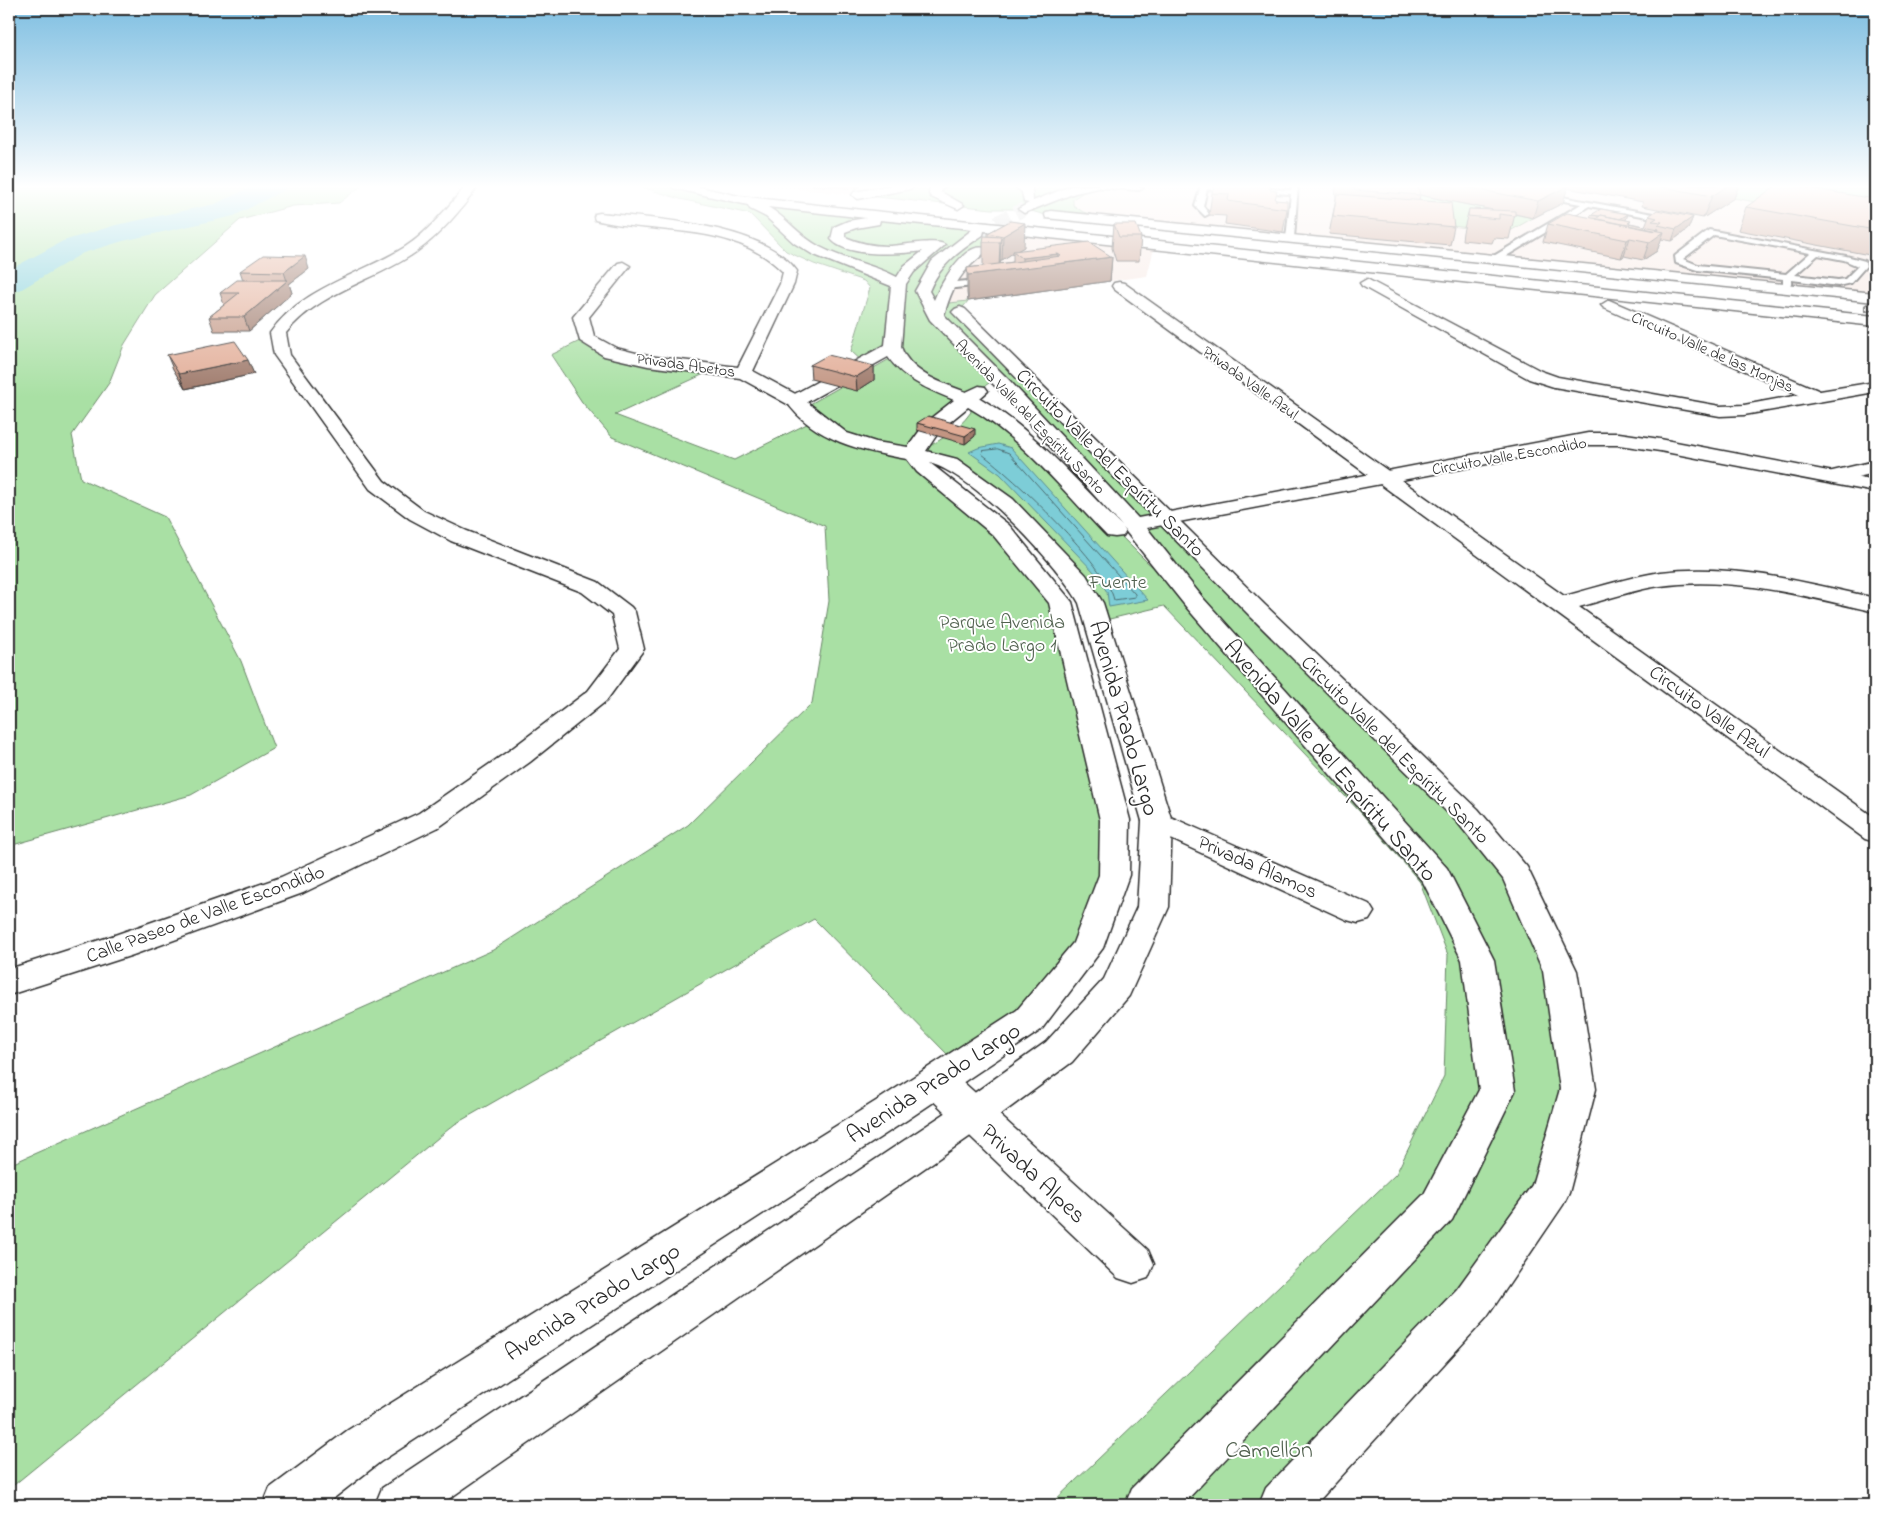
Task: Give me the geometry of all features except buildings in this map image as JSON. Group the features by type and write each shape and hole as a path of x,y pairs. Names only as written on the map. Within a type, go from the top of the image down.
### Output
{"street":[{"name":"Calle Paseo de Valle Escondido","path":"9,982 121,946 292,885 429,820 520,756 597,696 632,649 623,612 590,587 459,536 417,515 377,485 282,355 278,333 292,315 317,299 399,256"},
{"name":"Privada Abetos","path":"623,266 581,317 586,338 610,352 648,361 744,372 787,284 790,271 784,262 776,256"},
{"path":"831,256 881,274 899,284"},
{"path":"799,404 894,351 899,284 909,269 926,256"},
{"name":"Avenida Valle del Espíritu Santo","path":"945,256 927,274 922,291 948,305 997,378 1148,523 1164,559 1196,603 1436,876 1478,960 1497,1091 1438,1207 1149,1505"},
{"path":"948,305 954,272 974,256"},
{"path":"1267,256 1875,321"},
{"path":"1308,256 1874,305"},
{"path":"1462,256 1787,283 1874,305"},
{"name":"Circuito Valle de las Monjas","path":"1367,283 1535,375 1554,382 1720,411 1744,410 1875,387"},
{"name":"Privada Valle Azul","path":"1119,286 1383,478"},
{"name":"Circuito Valle del Espíritu Santo","path":"948,305 1148,523 1257,610 1468,816 1516,874 1560,971 1578,1089 1549,1193 1477,1295 1283,1505"},
{"name":"Circuito Valle de las Monjas","path":"1609,305 1818,397"},
{"name":"Avenida Valle del Espíritu Santo","path":"894,351 907,370 935,386 968,398 994,414 1015,431 1146,561 1196,603"},
{"name":"Avenida Prado Largo","path":"399,1505 972,1115 1059,1052 1117,987 1153,907 1157,821 1140,770 1092,603 1078,580 1006,502 950,463 874,447 840,437 816,420 799,404 744,372"},
{"path":"914,455 937,443 964,422 971,412 968,398 997,378"},
{"name":"Circuito Valle Escondido","path":"1148,523 1588,439 1618,439 1875,486"},
{"name":"Avenida Prado Largo","path":"293,1503 364,1446 1029,1020 1087,948 1114,875 1115,820 1060,602 1001,530 924,468 914,455"},
{"path":"1831,477 1875,467"},
{"name":"Circuito Valle Azul","path":"1383,478 1869,822"},
{"path":"1562,604 1660,579 1695,576 1732,576 1789,586 1875,605"},
{"path":"1104,773 1140,770"},
{"name":"Privada Álamos","path":"1157,821 1358,912"},
{"name":"Privada Alpes","path":"936,1081 1132,1264"}],"lane":[{"path":"1495,259 1501,256"},
{"path":"1681,256 1678,258 1679,261 1692,266 1759,280"},
{"path":"1787,283 1813,256"},
{"path":"1787,283 1844,282 1862,266 1856,260 1834,256"},
{"path":"948,305 992,281 991,274"}],"shaded area":[{"path":"979,256 1152,256 1147,276 940,304 941,298"},
{"path":"1461,256 1875,256 1875,298"}],"green space":[{"path":"9,256 200,256 155,295 124,345 109,383 72,435 81,479 165,517 241,661 274,748 191,795 9,846"},
{"path":"796,256 976,256 954,273 940,304 968,301 960,311 1516,875 1578,1089 1549,1193 1472,1303 1283,1505 1050,1505 1396,1174 1444,1076 1448,955 1420,882 1363,815 1164,606 1097,622 1078,580 952,462 915,455 1044,580 1115,820 1087,948 1023,1010 951,1058 814,919 455,1124 9,1489 9,1165 493,950 688,825 812,703 829,601 825,526 612,437 582,402 551,355 586,338 610,352 715,369 615,415 734,460 815,420 803,408 895,356 893,348 865,364 851,351 870,288 864,281 814,264","holes":["996,378 1193,601 1146,561 1015,431 968,398","968,399 971,412 965,419 946,436 914,454"]}],"water":[{"path":"998,444 1011,448 1148,600 1109,607 1107,592 1096,574 1000,474 969,452"}],"waterway":[{"path":"9,283 58,256"}],"park label":[{"name":"Fuente","path":"1118,581"},
{"name":"Parque Avenida Prado Largo 1","path":"1002,632"},
{"name":"Camellón","path":"1269,1449"}]}
